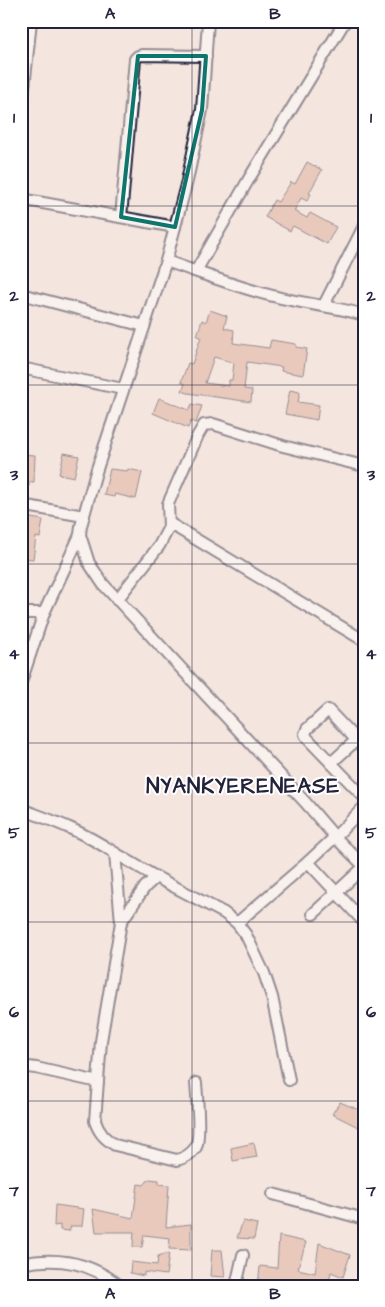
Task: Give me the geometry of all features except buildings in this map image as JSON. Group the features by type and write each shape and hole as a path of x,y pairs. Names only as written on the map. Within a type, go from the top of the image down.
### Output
{"street":[{"path":"21,116 23,68 31,21"},
{"path":"21,682 44,613 80,535 122,389 166,261 187,181 202,110 208,21"},
{"path":"196,271 250,177 345,21"},
{"path":"121,217 135,59 142,55 206,56"},
{"path":"21,198 175,226"},
{"path":"324,305 364,226"},
{"path":"166,261 274,297 324,305 364,315"},
{"path":"21,294 144,326"},
{"path":"21,368 122,389"},
{"path":"117,600 159,546 169,527 168,504 190,452 204,425 213,424 283,446 364,466"},
{"path":"21,505 84,516"},
{"path":"169,523 363,640"},
{"path":"80,535 88,563 102,584 306,802 335,837 364,866 312,914"},
{"path":"21,613 44,613"},
{"path":"364,748 360,737 328,710 307,729 305,734 364,798"},
{"path":"331,763 360,737"},
{"path":"237,923 308,862 364,807"},
{"path":"21,809 89,836 156,877 224,912 237,923 246,935 267,981 289,1080"},
{"path":"115,853 121,922 101,1041 95,1121 97,1128 106,1140 115,1145 177,1160 185,1158 196,1146 198,1136 196,1083"},
{"path":"308,862 364,922"},
{"path":"121,922 140,894 156,877"},
{"path":"21,1066 98,1082"},
{"path":"273,1194 364,1219"},
{"path":"236,1286 243,1254"},
{"path":"21,1264 45,1260 80,1264 102,1272 120,1286"}],"highlighted area":[{"path":"138,56 206,56 202,110 175,227 121,217"}],"district":[{"name":"NYANKYERENEASE","path":"243,786"}]}
